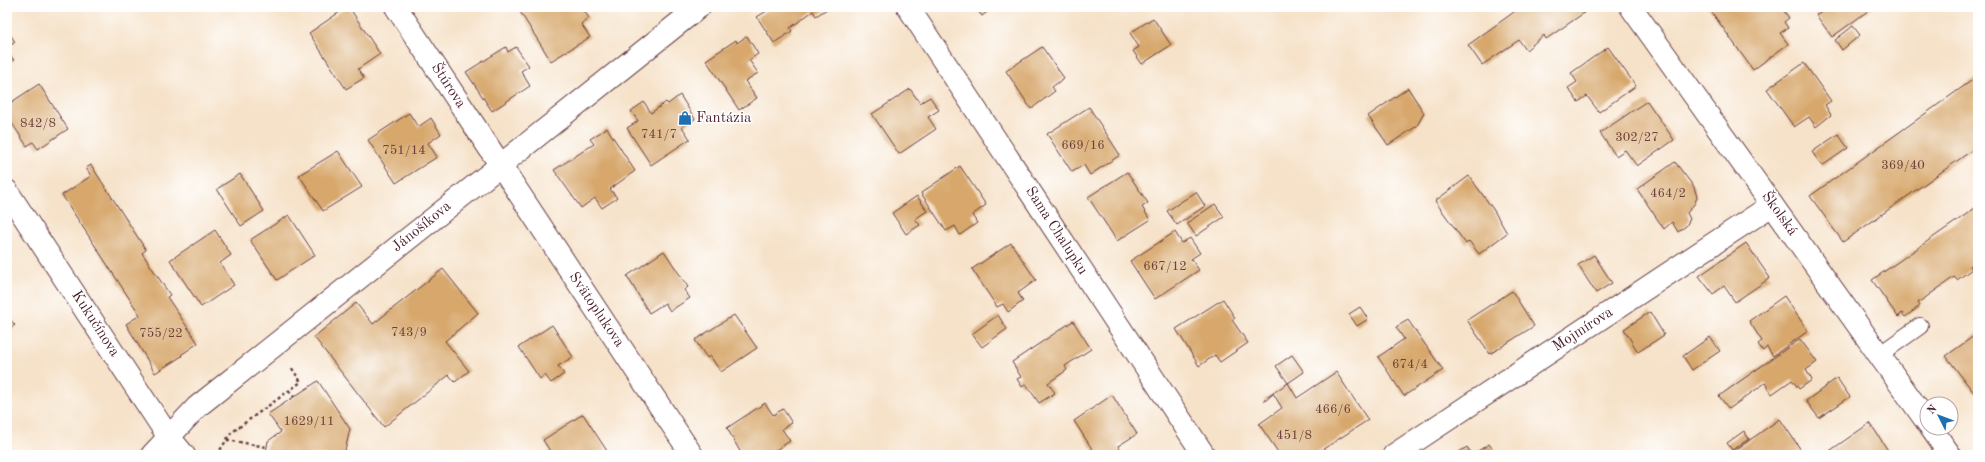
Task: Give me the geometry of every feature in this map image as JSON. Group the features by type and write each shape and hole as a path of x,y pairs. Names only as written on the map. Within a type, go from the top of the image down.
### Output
{"street":[{"name":"Štúrova","path":"396,7 500,165"},
{"name":"Jánošíkova","path":"152,455 168,436 197,408 699,7"},
{"name":"Sama Chalupku","path":"908,7 1204,455"},
{"name":"Školská","path":"1631,7 1919,411"},
{"name":"Svätoplukova","path":"500,165 692,455"},
{"name":"Kukučínova","path":"7,191 168,436 184,455"},
{"name":"Mojmírova","path":"1394,455 1772,204"},
{"path":"1937,436 1950,455"}],"lane":[{"path":"1879,355 1920,326"}],"path":[{"path":"216,455 231,433 302,382 274,346"},
{"path":"289,390 294,396"},
{"path":"226,440 267,446"}],"building":[{"path":"349,7 380,54 358,69 364,78 346,89 309,33"},
{"path":"517,7 582,7 589,18 581,24 590,37 551,61"},
{"path":"773,7 830,7 816,16 813,11 790,28 792,31 774,43 757,17"},
{"path":"975,7 994,7 982,16"},
{"path":"1521,7 1580,7 1584,13 1546,39 1544,35 1526,50 1519,40 1482,65 1468,45"},
{"path":"1708,7 1781,7 1789,18 1784,22 1788,28 1780,33 1788,44 1753,70"},
{"path":"1827,7 1872,8 1832,37 1816,15"},
{"path":"1153,18 1171,45 1142,64 1133,51 1139,47 1130,33"},
{"path":"1853,26 1860,35 1842,50 1835,40"},
{"path":"7,29 15,42 7,48"},
{"path":"747,36 758,54 749,60 758,73 745,81 757,98 739,110 706,60 736,40 737,43"},
{"path":"506,47 508,52 516,47 529,66 521,71 530,86 492,111 466,72"},
{"path":"1042,47 1064,78 1052,87 1055,91 1031,109 1006,71"},
{"path":"1608,47 1636,86 1599,112 1587,96 1578,102 1568,88 1577,82 1571,73"},
{"path":"7,51 14,60 7,65"},
{"path":"1804,63 1831,101 1825,105 1831,115 1816,127 1809,117 1794,127 1767,89"},
{"path":"1978,76 1978,146 1843,242 1810,196"},
{"path":"39,84 68,129 38,149 33,142 27,146 7,116 7,105"},
{"path":"1408,88 1424,113 1417,126 1388,145 1368,116"},
{"path":"910,89 920,103 930,97 939,110 928,117 936,129 899,154 872,114"},
{"path":"680,95 695,119 682,127 690,139 651,165 627,128 638,121 631,111 644,102 651,113 666,102 668,104"},
{"path":"1647,101 1674,140 1637,166 1625,150 1616,156 1600,133"},
{"path":"1089,107 1120,155 1090,175 1084,165 1072,172 1047,134"},
{"path":"409,113 418,127 431,118 441,134 428,143 437,157 396,183 368,140"},
{"path":"607,128 635,171 610,189 617,198 602,208 595,198 581,208 554,170 594,144 590,139"},
{"path":"1838,134 1848,148 1822,166 1812,152"},
{"path":"338,151 362,187 323,211 299,175"},
{"path":"1675,162 1694,187 1697,197 1695,203 1687,213 1690,219 1686,226 1678,232 1672,222 1664,229 1637,189"},
{"path":"91,165 146,250 142,253 170,295 167,297 198,343 181,355 182,356 155,373 126,324 140,315 62,195 91,176 86,168"},
{"path":"960,166 986,205 972,215 977,223 960,235 955,226 946,231 921,193"},
{"path":"1127,172 1148,203 1142,207 1150,220 1117,241 1088,197"},
{"path":"240,174 264,211 241,226 217,189"},
{"path":"1469,176 1493,209 1507,233 1479,254 1469,241 1466,244 1435,201"},
{"path":"1196,192 1205,206 1177,225 1167,211"},
{"path":"917,196 927,211 915,219 920,225 906,234 892,213"},
{"path":"1215,204 1224,217 1196,236 1187,223"},
{"path":"1978,206 1978,260 1970,266 1972,269 1957,280 1954,277 1918,303 1920,306 1905,317 1902,313 1898,317 1872,280"},
{"path":"289,215 315,255 277,280 250,240"},
{"path":"215,230 231,255 220,263 234,285 201,307 170,260"},
{"path":"1175,232 1182,243 1190,238 1200,253 1191,259 1199,270 1155,299 1130,261"},
{"path":"1011,243 1036,280 1018,293 1023,301 1008,312 1003,304 997,307 972,269"},
{"path":"1746,243 1770,278 1735,302 1724,286 1713,294 1699,276"},
{"path":"664,251 688,287 684,290 690,298 670,311 665,303 649,313 627,276"},
{"path":"1594,255 1612,283 1596,293 1578,265"},
{"path":"443,269 478,313 445,341 469,371 455,382 449,375 384,427 314,337 356,303 373,324"},
{"path":"1512,291 1534,326 1490,354 1467,320"},
{"path":"1784,296 1808,331 1773,356 1767,347 1763,351 1758,344 1762,341 1749,321"},
{"path":"1223,299 1235,318 1232,320 1248,343 1220,362 1215,355 1199,366 1176,329"},
{"path":"1360,307 1368,319 1357,326 1349,314"},
{"path":"1650,312 1664,335 1638,352 1624,329"},
{"path":"734,315 757,348 721,372 710,356 707,358 695,340"},
{"path":"998,315 1007,329 982,347 972,334"},
{"path":"7,316 15,325 7,332"},
{"path":"1408,320 1443,370 1404,396 1378,357 1404,339 1396,327"},
{"path":"1073,321 1091,349 1065,366 1067,370 1048,383 1055,393 1039,403 1026,384 1022,387 1017,379 1021,377 1012,362"},
{"path":"552,325 573,357 558,366 564,374 551,383 545,375 540,379 519,347"},
{"path":"1978,333 1978,390 1974,393 1946,356"},
{"path":"1710,337 1720,351 1692,370 1683,356"},
{"path":"1800,339 1817,362 1806,370 1812,380 1799,389 1792,380 1772,394 1765,383 1729,409 1719,396"},
{"path":"1292,355 1304,372 1288,383 1276,366"},
{"path":"1336,372 1368,420 1314,455 1280,455 1259,424 1282,408 1273,393 1288,383 1297,398"},
{"path":"1837,378 1850,397 1819,418 1806,401"},
{"path":"318,381 350,429 344,455 268,455 266,452 268,441 281,432 268,414"},
{"path":"1273,394 1265,401 1264,399"},
{"path":"1112,395 1137,434 1118,446 1124,455 1096,455 1074,421"},
{"path":"765,403 773,415 783,409 792,423 782,429 790,441 768,455 742,455 727,428"},
{"path":"583,414 607,451 601,455 543,455 550,451 543,440"},
{"path":"1780,419 1803,453 1801,455 1728,455"},
{"path":"1870,423 1891,455 1830,455 1828,452"},
{"path":"1744,431 1749,439 1732,450 1727,443"},
{"path":"1489,444 1497,455 1472,455"},
{"path":"1467,447 1472,455 1454,455"}],"place":[{"name":"Fantázia","path":"685,118"}]}
